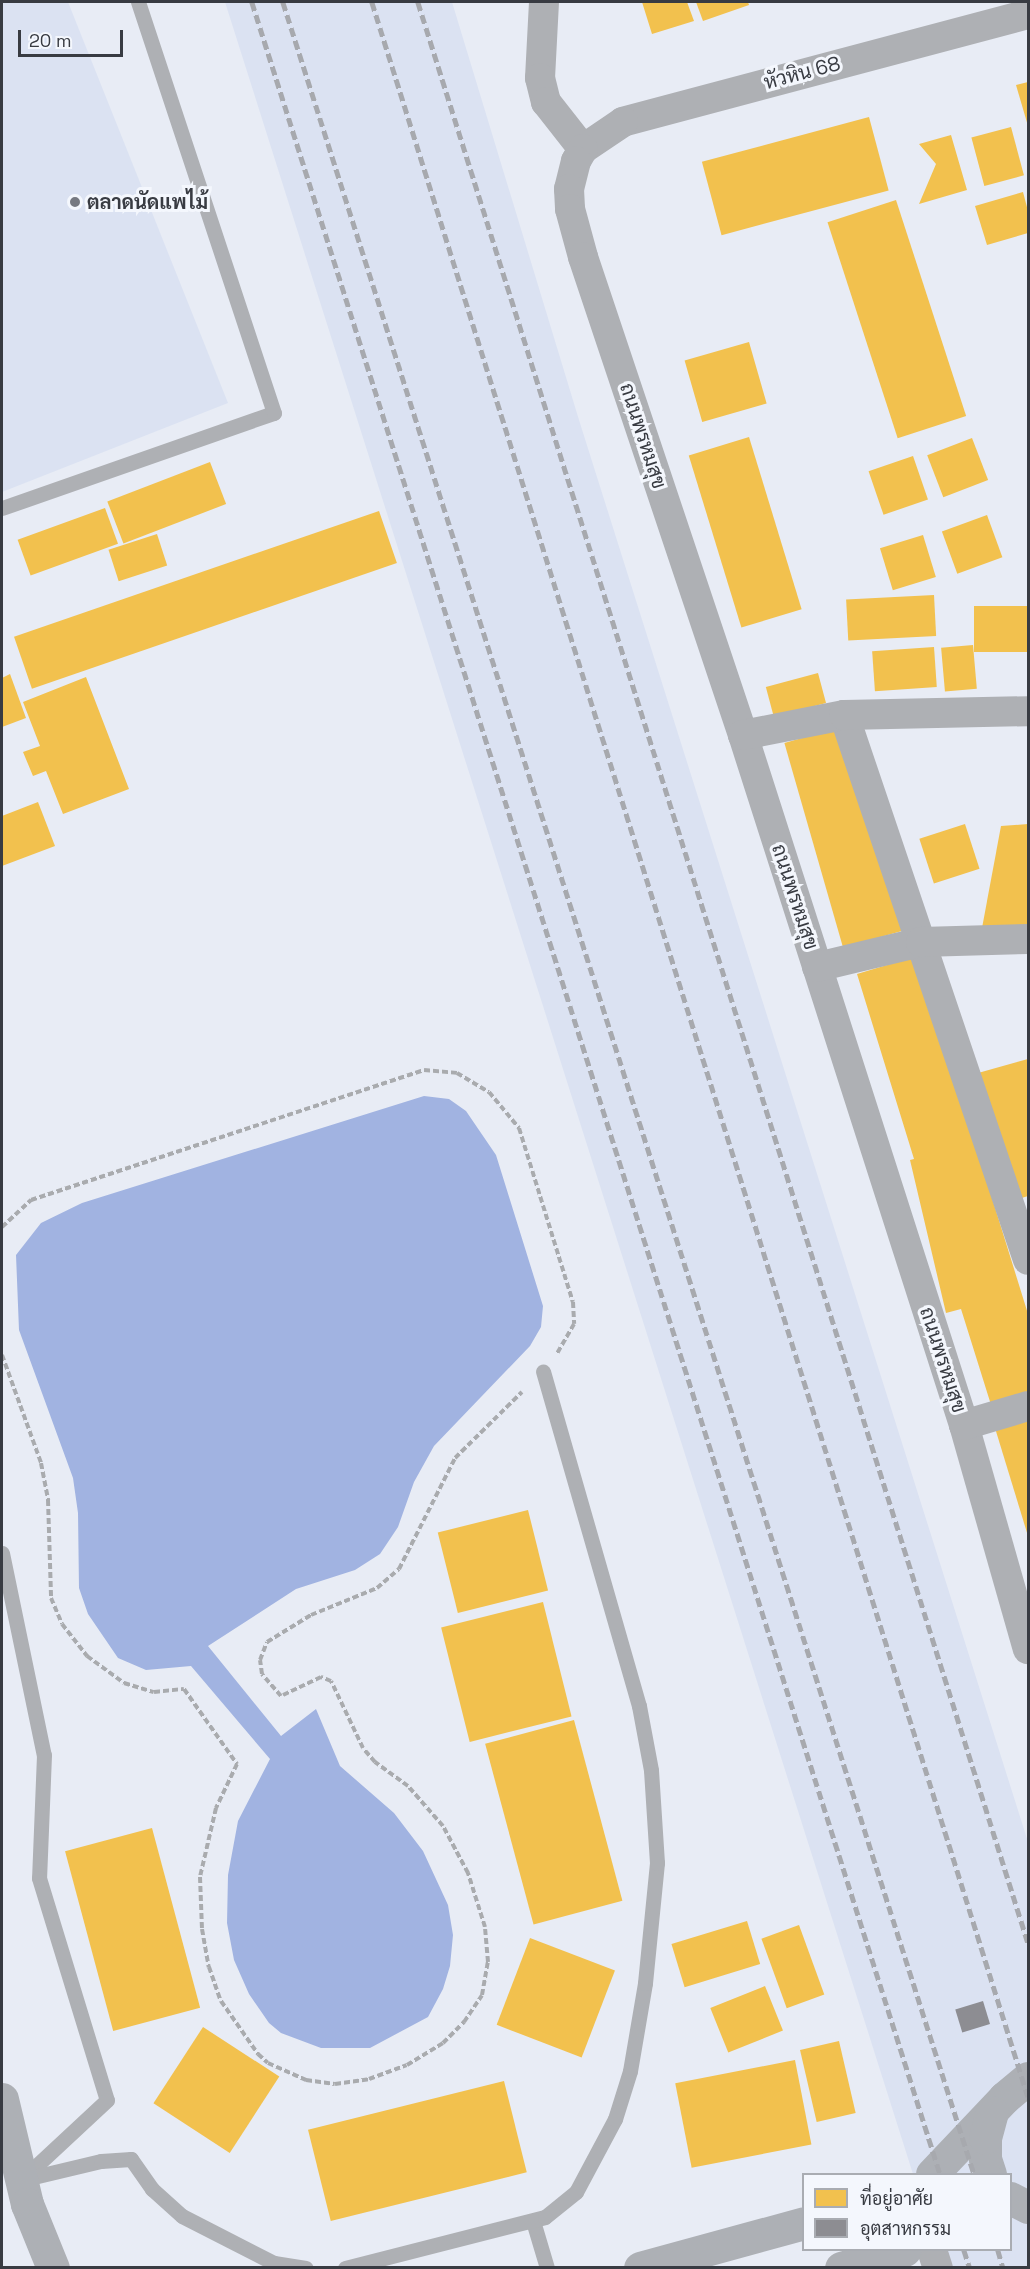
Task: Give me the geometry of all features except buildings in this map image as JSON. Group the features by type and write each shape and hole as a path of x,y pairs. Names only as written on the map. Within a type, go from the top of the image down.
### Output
{"main road":[{"path":"934,2173 992,2112 1029,2078"},
{"path":"2,2099 11,2183 53,2268"},
{"path":"989,2173 985,2159 985,2138 992,2112"},
{"path":"1012,2198 1029,2207"},
{"path":"1012,2222 1029,2217"},
{"path":"640,2268 802,2224"},
{"path":"841,2268 901,2251"}],"street":[{"path":"544,2 540,78 546,102 583,149"},
{"name":"หัวหิน 68","path":"583,149 604,131 646,113 1021,10"},
{"name":"ถนนพรหมสุข","path":"583,149 571,175 570,209 743,735 964,1425 1028,1647"},
{"path":"743,735 844,715 1029,711"},
{"path":"844,715 1029,1260"},
{"path":"817,967 921,942 1029,939"},
{"path":"964,1425 1029,1406"},
{"path":"932,2251 938,2268"}],"lane":[{"path":"2,508 274,413 138,2"},
{"path":"345,2268 545,2217 576,2192 615,2118 630,2071 645,1983 657,1863 651,1770 639,1706 543,1371"},
{"path":"2,1553 44,1755 39,1878 107,2100 11,2183"},
{"path":"11,2183 101,2161 131,2159 152,2189 182,2216 274,2263 306,2268"},
{"path":"533,2221 547,2268"}],"path":[{"path":"2,1227 31,1200 424,1070 458,1073 489,1092 519,1128 573,1302 574,1324 562,1348 543,1371 455,1458 399,1569 376,1588 311,1615 267,1642 260,1660 262,1674 282,1695 321,1677 331,1681 363,1748 375,1762 408,1786 443,1826 468,1873 484,1927 488,1962 482,1995 464,2022 443,2043 407,2066 369,2079 335,2084 306,2080 268,2063 258,2054 221,2001 209,1967 202,1929 200,1877 216,1808 237,1764 184,1689 154,1692 123,1683 87,1656 62,1624 51,1598 48,1500 41,1463 2,1355"}],"shaded area":[{"name":"ตลาดนัดแพไม้","path":"2,2 68,2 228,403 2,492"},
{"path":"225,2 452,2 579,420 1028,1842 1028,2267 943,2267 937,2251 1012,2251 1012,2173 913,2173"}],"water":[{"path":"424,1096 449,1099 466,1111 496,1155 543,1306 541,1327 530,1346 434,1446 414,1482 398,1527 380,1554 355,1570 296,1589 208,1646 281,1736 316,1709 340,1766 394,1813 423,1851 448,1905 453,1935 450,1966 443,1989 428,2017 370,2048 321,2048 281,2033 269,2023 249,1994 234,1960 227,1923 228,1875 238,1821 270,1759 191,1666 146,1670 118,1658 88,1614 79,1588 78,1513 73,1478 19,1330 16,1255 41,1223 82,1203"}],"railway":[{"path":"252,2 940,2173"},
{"path":"283,2 974,2173"},
{"path":"372,2 1028,2097"},
{"path":"418,2 1028,1943"},
{"path":"964,2251 970,2268"},
{"path":"998,2251 1003,2268"}],"place":[{"name":"ตลาดนัดแพไม้","path":"75,202"}]}
